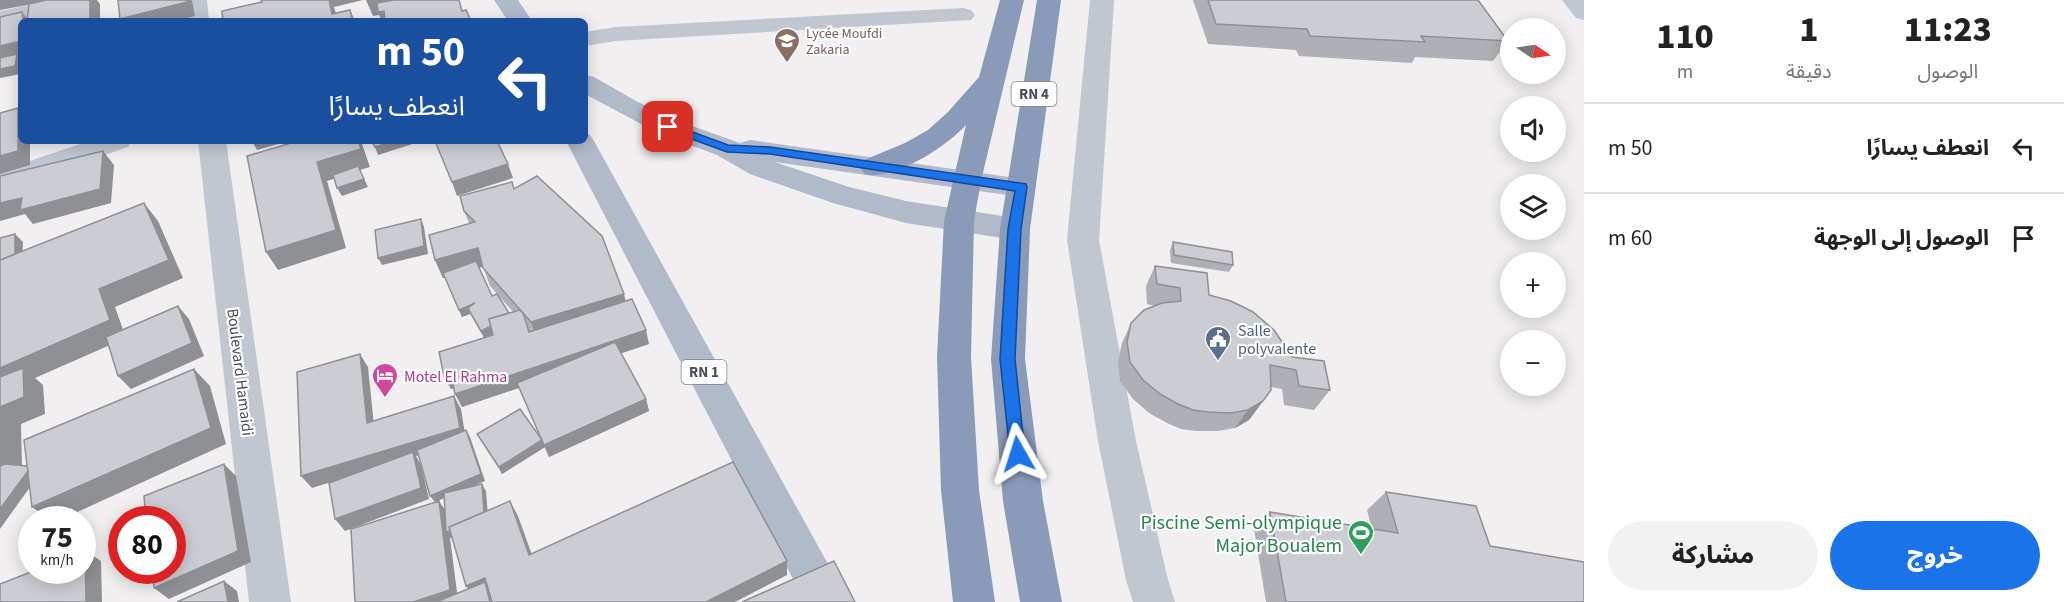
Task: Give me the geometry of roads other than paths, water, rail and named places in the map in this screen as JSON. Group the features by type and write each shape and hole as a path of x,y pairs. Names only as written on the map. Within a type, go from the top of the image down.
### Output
{"highway":[{"name":"RN 4","path":"966,181 1012,0"},
{"name":"RN 4","path":"1021,187 1049,0"},
{"path":"874,167 906,154 938,137 966,110 993,75"},
{"path":"966,181 959,221 954,357 960,490 974,602"},
{"path":"1021,187 1015,229 1008,359 1023,501 1041,602"}],"main road":[{"path":"506,0 518,18"},
{"path":"588,85 626,107 668,127 727,148 760,167 843,196 906,212 1015,229"},
{"path":"588,112 611,107 626,107"},
{"name":"RN 1","path":"582,144 828,602"},
{"path":"727,148 770,151 966,181 1021,187"}],"street":[{"path":"0,18 85,0"},
{"path":"195,0 197,18"},
{"path":"1102,0 1083,240 1117,441 1147,580 1154,602"},
{"path":"1574,0 1584,13"},
{"path":"588,39 616,34 963,15"},
{"path":"0,181 109,144"},
{"name":"Boulevard Hamaidi","path":"212,144 270,602"}],"place":[{"name":"Lycée Moufdi Zakaria","path":"787,64"},
{"name":"Salle polyvalente","path":"1218,362"},
{"name":"Motel El Rahma","path":"385,399"},
{"name":"Piscine Semi-olympique Major Boualem","path":"1361,556"}]}
